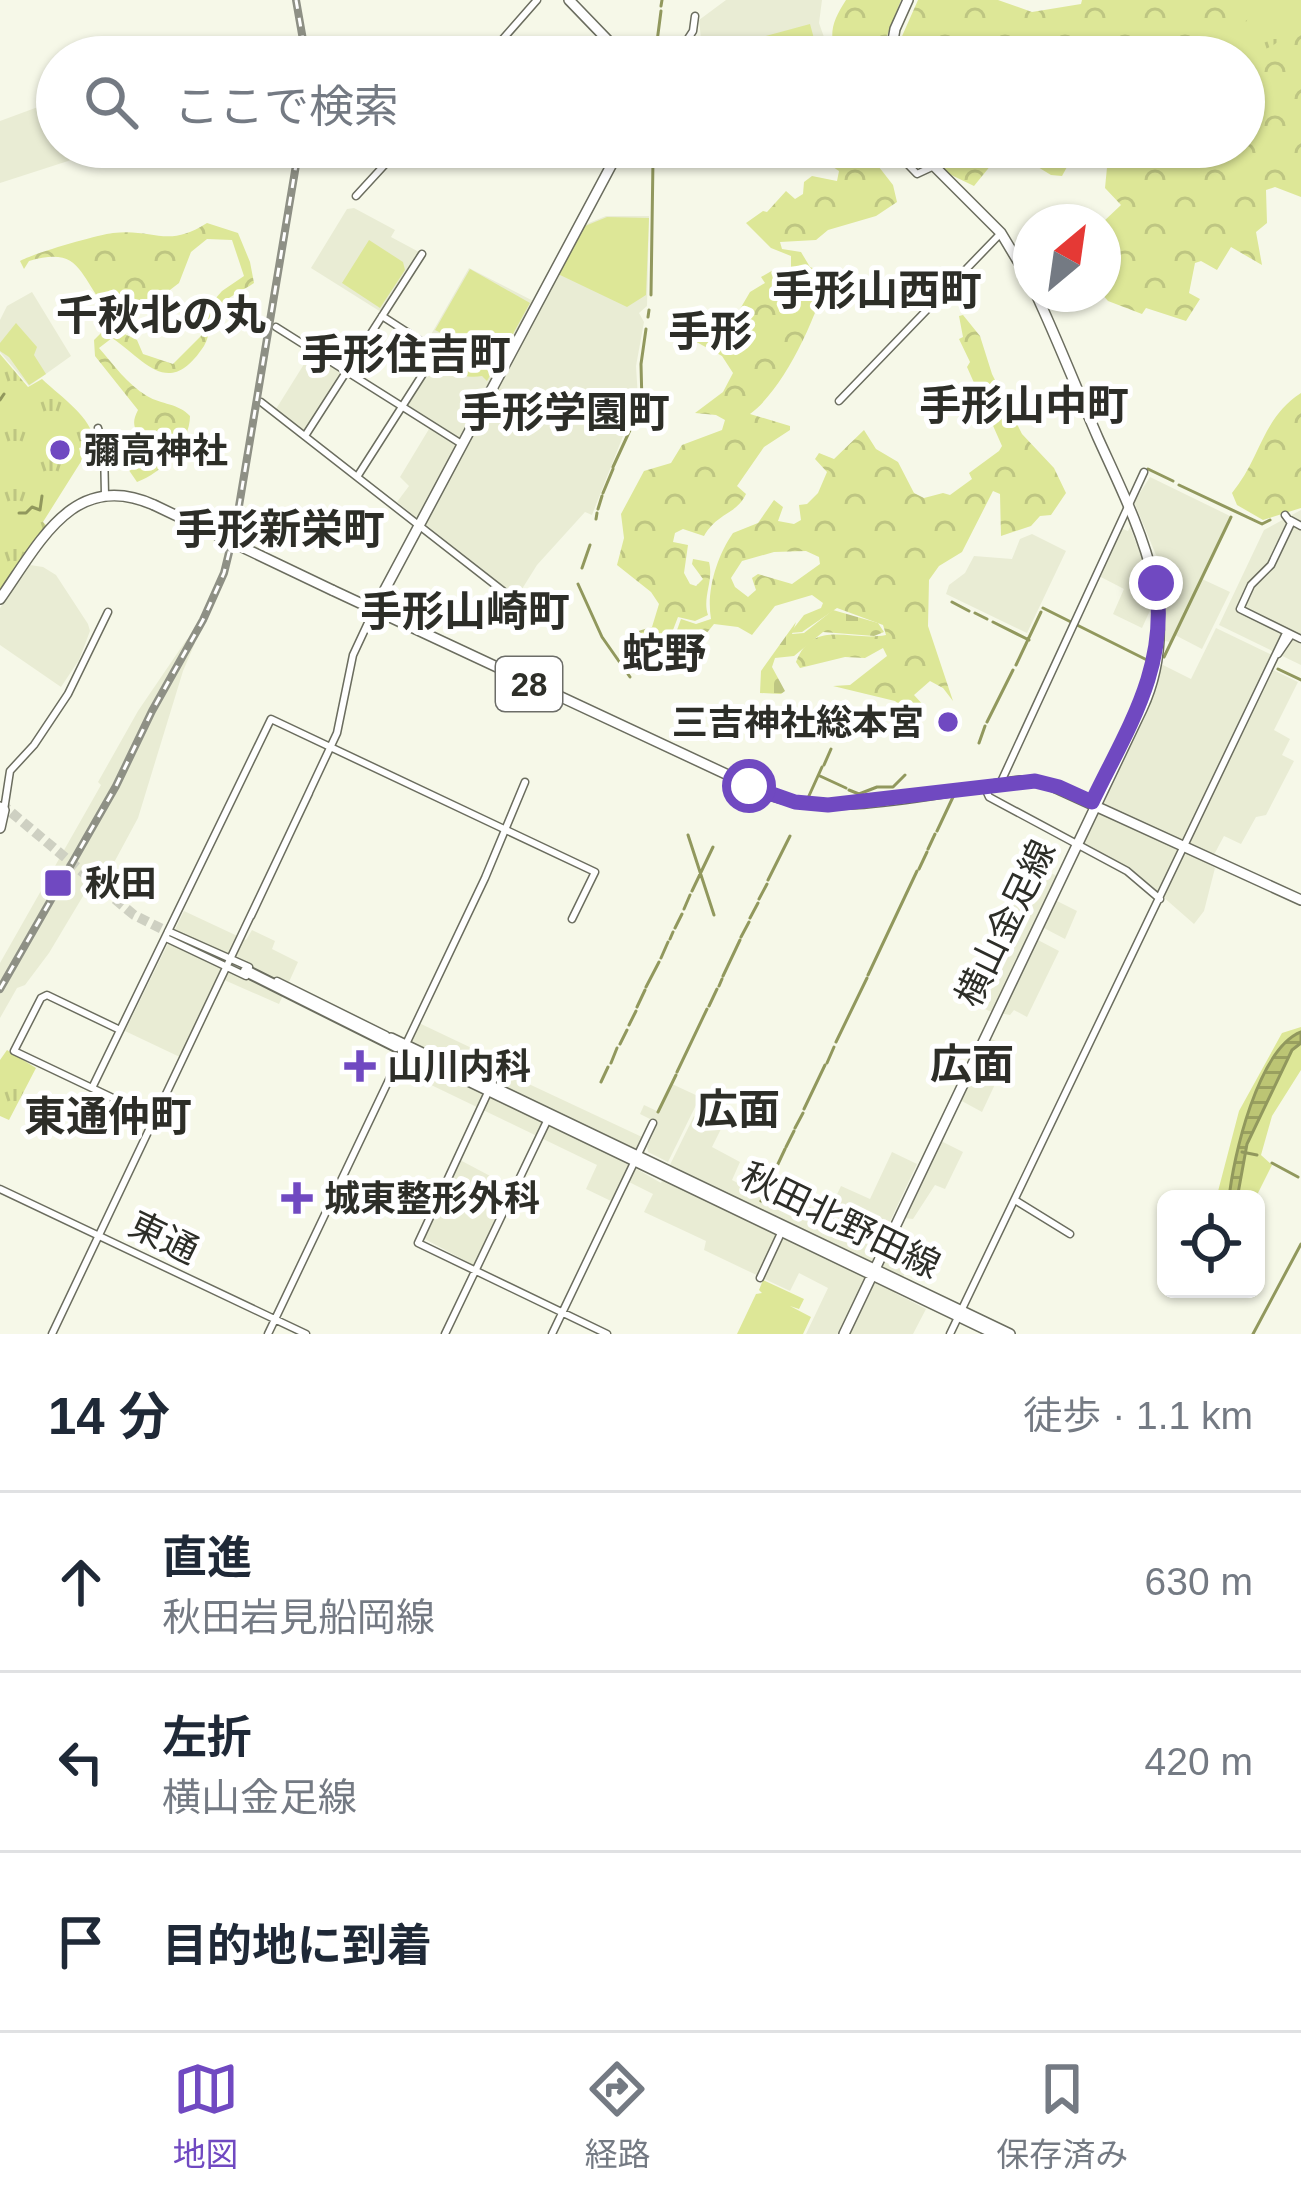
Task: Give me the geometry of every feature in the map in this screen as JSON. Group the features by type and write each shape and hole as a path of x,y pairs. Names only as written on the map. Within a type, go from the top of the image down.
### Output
{"highway":[{"path":"246,971 401,1047"},
{"path":"360,1026 386,1035"}],"main road":[{"path":"569,0 604,36"},
{"path":"894,36 908,0"},
{"path":"374,610 610,168"},
{"path":"933,168 1000,233 1013,254"},
{"name":"横山金足線","path":"841,1334 1147,698 1155,664 1160,624 1146,546 1044,312"},
{"path":"0,599 73,506 105,495"},
{"name":"28","path":"105,495 130,496 154,505 783,799 841,804 1040,782 1301,900"},
{"path":"0,828 2,809"},
{"name":"秋田北野田線","path":"386,1035 401,1047 962,1316 1006,1331"}],"street":[{"path":"505,36 537,0"},
{"path":"689,36 695,16"},
{"path":"356,196 382,168"},
{"path":"838,401 1000,233"},
{"path":"305,436 422,254"},
{"path":"357,477 428,368 428,346 382,316"},
{"path":"276,327 460,443"},
{"path":"260,402 518,602"},
{"path":"98,428 105,495"},
{"path":"1000,784 1144,472"},
{"path":"1301,526 1287,518 1271,566 1251,585 1240,605 1244,614 1301,639"},
{"path":"52,1334 331,746 344,712 353,655 374,610"},
{"path":"2,809 10,771 34,746 68,694 108,612"},
{"path":"950,1334 1289,634"},
{"path":"93,1086 267,722 275,719 595,872 572,919"},
{"path":"268,1334 524,782"},
{"path":"984,786 989,797 1126,871 1160,899"},
{"path":"166,934 386,1035"},
{"path":"229,963 401,1047"},
{"path":"120,1030 47,995 41,998 14,1051 154,1118"},
{"path":"503,1060 418,1243 607,1334"},
{"path":"445,1334 549,1116"},
{"path":"552,1334 653,1123"},
{"name":"東通","path":"0,1189 306,1334"},
{"path":"1015,1200 1070,1234"},
{"path":"760,1278 783,1230"}],"shaded area":[{"path":"726,0 822,0 819,23 824,36 701,36 699,20"},
{"path":"36,108 36,168 46,168 0,183 0,121"},
{"path":"354,208 395,230 391,237 419,252 381,312 311,268 347,209"},
{"path":"606,216 649,216 647,306 639,313 644,322 636,366 638,398 592,515 585,512 537,565 517,597 397,502 409,486 400,477 432,424 407,405 431,368 429,338 469,268 541,305 584,225"},
{"path":"32,292 71,356 29,386 0,352 0,320 7,306"},
{"path":"311,353 342,373 304,431 276,409"},
{"path":"1150,477 1230,516 1170,642 1165,641 1163,581 1171,563 1156,555 1134,502"},
{"path":"1301,510 1301,665 1219,625 1264,530"},
{"path":"1130,527 1150,579 1153,604 1142,628 1113,614 1124,589 1097,575 1120,528 1128,531"},
{"path":"1032,534 1066,551 1027,633 946,594 974,556 1012,559 1020,539"},
{"path":"30,565 56,575 90,631 61,687 0,645 0,608"},
{"path":"1202,579 1230,592 1202,649 1175,635"},
{"path":"1216,628 1272,655 1267,667 1298,682 1274,730 1290,739 1282,755 1294,761 1266,815 1256,817 1241,844 1224,836 1209,864 1215,868 1204,911 1194,924 1137,874 1081,847 1149,701 1161,664 1191,679"},
{"path":"187,639 195,643 138,818 110,870 101,866 49,953 25,985 17,988 0,1018 0,963 138,711"},
{"path":"1031,863 1065,880 1055,900 1077,911 1065,939 1042,927 1036,939 1059,951 1027,1017 1014,1010 1010,1015 989,1011 966,999 988,954 1000,959 1010,940 996,932"},
{"path":"184,911 246,940 252,930 275,941 272,949 298,962 279,1004 222,979 184,1059 125,1031"},
{"path":"419,1023 501,1062 501,1071 642,1137 628,1164 661,1183 694,1116 721,1129 712,1147 740,1162 732,1180 790,1210 801,1203 827,1215 841,1186 870,1199 892,1152 917,1164 886,1230 918,1246 895,1293 926,1309 913,1334 806,1334 828,1288 799,1273 790,1291 704,1250 706,1241 644,1212 653,1194 623,1179 611,1201 586,1189 597,1165 398,1069"},
{"path":"1301,1032 1301,1043 1292,1050 1247,1144 1239,1190 1231,1190 1250,1106 1272,1059"},
{"path":"989,1038 1012,1048 982,1112 960,1100"},
{"path":"672,1084 700,1097 668,1162 648,1152 658,1123 640,1114 644,1105 659,1112"},
{"path":"941,1141 963,1152 945,1189 935,1185 913,1219 904,1218"},
{"path":"460,1160 513,1188 473,1265 423,1238"}],"green space":[{"path":"846,0 901,0 887,36 833,36"},
{"path":"918,0 998,0 1032,12 1081,4 1082,0 1301,0 1301,197 1275,187 1266,190 1267,223 1256,232 1262,265 1231,247 1217,270 1201,261 1195,263 1189,293 1200,299 1186,321 1146,308 1142,314 1121,306 1121,204 1105,188 1107,168 1265,168 1265,36 902,36"},
{"path":"1282,0 1301,0 1287,33 1265,49 1265,36 1227,36 1262,8"},
{"path":"810,24 813,36 766,36"},
{"path":"834,168 880,168 893,185 897,202 876,216 828,230 816,240 780,242 782,249 801,252 810,267 827,274 798,350 763,403 750,414 790,426 790,430 764,447 737,486 746,494 742,501 704,536 683,529 675,533 673,542 688,545 684,573 690,584 696,586 703,579 693,559 709,562 708,615 695,621 678,617 673,630 681,639 654,663 661,646 638,631 652,627 659,604 617,565 624,538 621,514 644,471 671,463 682,445 722,430 725,420 695,413 723,392 733,373 722,356 680,333 680,327 711,336 733,321 750,292 765,283 761,277 775,269 791,268 791,256 771,248 746,223 767,212 786,191 795,199 803,194 804,182 812,176 837,181 839,171"},
{"path":"941,168 989,168 974,186"},
{"path":"1040,168 1066,168 1062,176"},
{"path":"607,217 649,218 646,295 627,307 558,274 585,226"},
{"path":"207,223 238,233 254,283 216,310 206,341 191,362 169,373 147,365 112,338 99,348 140,391 190,416 173,456 137,482 124,453 142,443 134,423 138,410 95,356 94,340 108,326 137,340 143,354 173,364 201,336 202,314 222,291 244,276 232,240 207,239 191,252 179,283 144,310 106,308 69,260 46,257 29,261 24,269 20,261 105,234 181,235"},
{"path":"369,240 403,262 405,270 380,308 342,283"},
{"path":"470,269 530,303 487,381 458,373 448,355 451,338 435,330"},
{"path":"959,316 980,336 992,374 1022,434 1054,468 1066,493 1051,515 1001,536 1000,494 993,491 962,552 939,566 929,580 928,626 953,701 930,681 914,695 926,708 920,717 910,717 895,701 833,686 850,685 887,656 883,648 865,658 845,657 800,668 796,662 812,640 886,635 883,625 837,608 802,632 790,633 804,615 821,608 823,603 812,595 775,606 752,635 738,627 714,624 701,640 677,630 681,619 696,624 711,619 714,574 733,533 758,523 774,500 783,507 778,521 794,524 801,520 799,505 818,493 827,472 815,459 819,453 834,459 864,430 876,449 898,462 914,493 924,498 950,495 972,479 969,473 999,451 1002,446 967,367 970,362 959,339 963,337","holes":["806,551 819,557 820,564 792,584 758,574 752,578 756,590 748,597 731,578 742,561 774,552"]},
{"path":"16,323 37,347 34,355 46,374 29,385 0,351 0,343"},
{"path":"0,354 28,387 42,379 67,401 88,424 96,444 79,448 82,460 43,522 48,527 0,590"},
{"path":"1301,393 1301,508 1263,520 1237,505 1232,493 1278,414"},
{"path":"833,610 878,623 884,632 874,636 823,632 794,656 775,658 772,667 785,691 760,693 761,671 796,622 792,634 804,633"},
{"path":"1301,1027 1272,1059 1260,1081 1242,1132 1231,1190 1218,1190 1239,1111 1282,1033"},
{"path":"1301,1043 1301,1070 1272,1116 1261,1155 1272,1165 1260,1190 1239,1190 1247,1144 1292,1050"},
{"path":"7,1050 36,1068 9,1120 0,1116 0,1060"},
{"path":"763,1280 804,1299 799,1309 790,1306 811,1317 803,1334 737,1334 756,1294 762,1293"}],"waterway":[{"path":"661,6 662,0"},
{"path":"658,36 661,11"},
{"path":"651,295 653,168"},
{"path":"648,317 649,310"},
{"path":"613,467 642,404 646,329"},
{"path":"0,400 4,394"},
{"path":"603,493 613,469"},
{"path":"1148,469 1173,481"},
{"path":"1179,485 1262,524 1270,520"},
{"path":"19,513 32,507 40,510 42,496"},
{"path":"598,509 602,496"},
{"path":"596,519 597,513"},
{"path":"1164,657 1231,517"},
{"path":"582,568 590,545"},
{"path":"578,584 602,637 630,677"},
{"path":"952,602 969,611"},
{"path":"1043,608 1149,661"},
{"path":"1016,665 1041,612"},
{"path":"975,613 987,619"},
{"path":"993,622 1029,640"},
{"path":"1278,669 1301,680"},
{"path":"987,722 1013,670"},
{"path":"979,743 985,726"},
{"path":"824,765 831,749"},
{"path":"808,798 822,767"},
{"path":"849,790 859,794 893,787 905,775"},
{"path":"820,776 846,788"},
{"path":"937,831 953,797"},
{"path":"928,849 935,834"},
{"path":"688,835 714,915"},
{"path":"768,880 790,836"},
{"path":"692,891 713,847"},
{"path":"919,869 927,852"},
{"path":"868,975 917,871"},
{"path":"759,899 767,884"},
{"path":"684,909 690,895"},
{"path":"750,918 758,903"},
{"path":"675,928 682,914"},
{"path":"741,937 749,922"},
{"path":"670,939 673,932"},
{"path":"723,976 740,940"},
{"path":"661,958 668,942"},
{"path":"646,987 659,962"},
{"path":"836,1042 867,978"},
{"path":"719,986 722,979"},
{"path":"709,1006 717,989"},
{"path":"637,1007 645,990"},
{"path":"677,1072 707,1009"},
{"path":"629,1025 636,1011"},
{"path":"620,1044 627,1030"},
{"path":"827,1063 834,1047"},
{"path":"611,1063 617,1048"},
{"path":"804,1109 825,1065"},
{"path":"601,1082 608,1067"},
{"path":"658,1112 676,1075"},
{"path":"795,1128 803,1113"},
{"path":"786,1147 794,1131"},
{"path":"777,1166 785,1149"},
{"path":"1242,1152 1257,1155"},
{"path":"1272,1163 1298,1177"},
{"path":"761,1201 776,1169"},
{"path":"1253,1334 1301,1244"}],"tunnel":[{"path":"0,803 134,915 246,971"}],"railway":[{"path":"296,0 302,36"},
{"path":"0,989 116,786 224,573 295,168"}],"place":[{"name":"彌高神社","path":"60,450"},
{"name":"三吉神社総本宮","path":"948,722"},
{"name":"秋田","path":"58,883"},
{"name":"山川内科","path":"360,1066"},
{"name":"城東整形外科","path":"297,1198"}],"district":[{"name":"手形山西町","path":"877,290"},
{"name":"千秋北の丸","path":"161,315"},
{"name":"手形","path":"710,331"},
{"name":"手形住吉町","path":"406,354"},
{"name":"手形山中町","path":"1024,405"},
{"name":"手形学園町","path":"565,412"},
{"name":"手形新栄町","path":"280,529"},
{"name":"手形山崎町","path":"465,611"},
{"name":"蛇野","path":"664,653"},
{"name":"広面","path":"972,1064"},
{"name":"広面","path":"738,1109"},
{"name":"東通仲町","path":"108,1116"}],"route":[{"path":"749,786 795,802 828,805 1035,781 1092,802 1155,664 1160,624 1156,583"}]}
